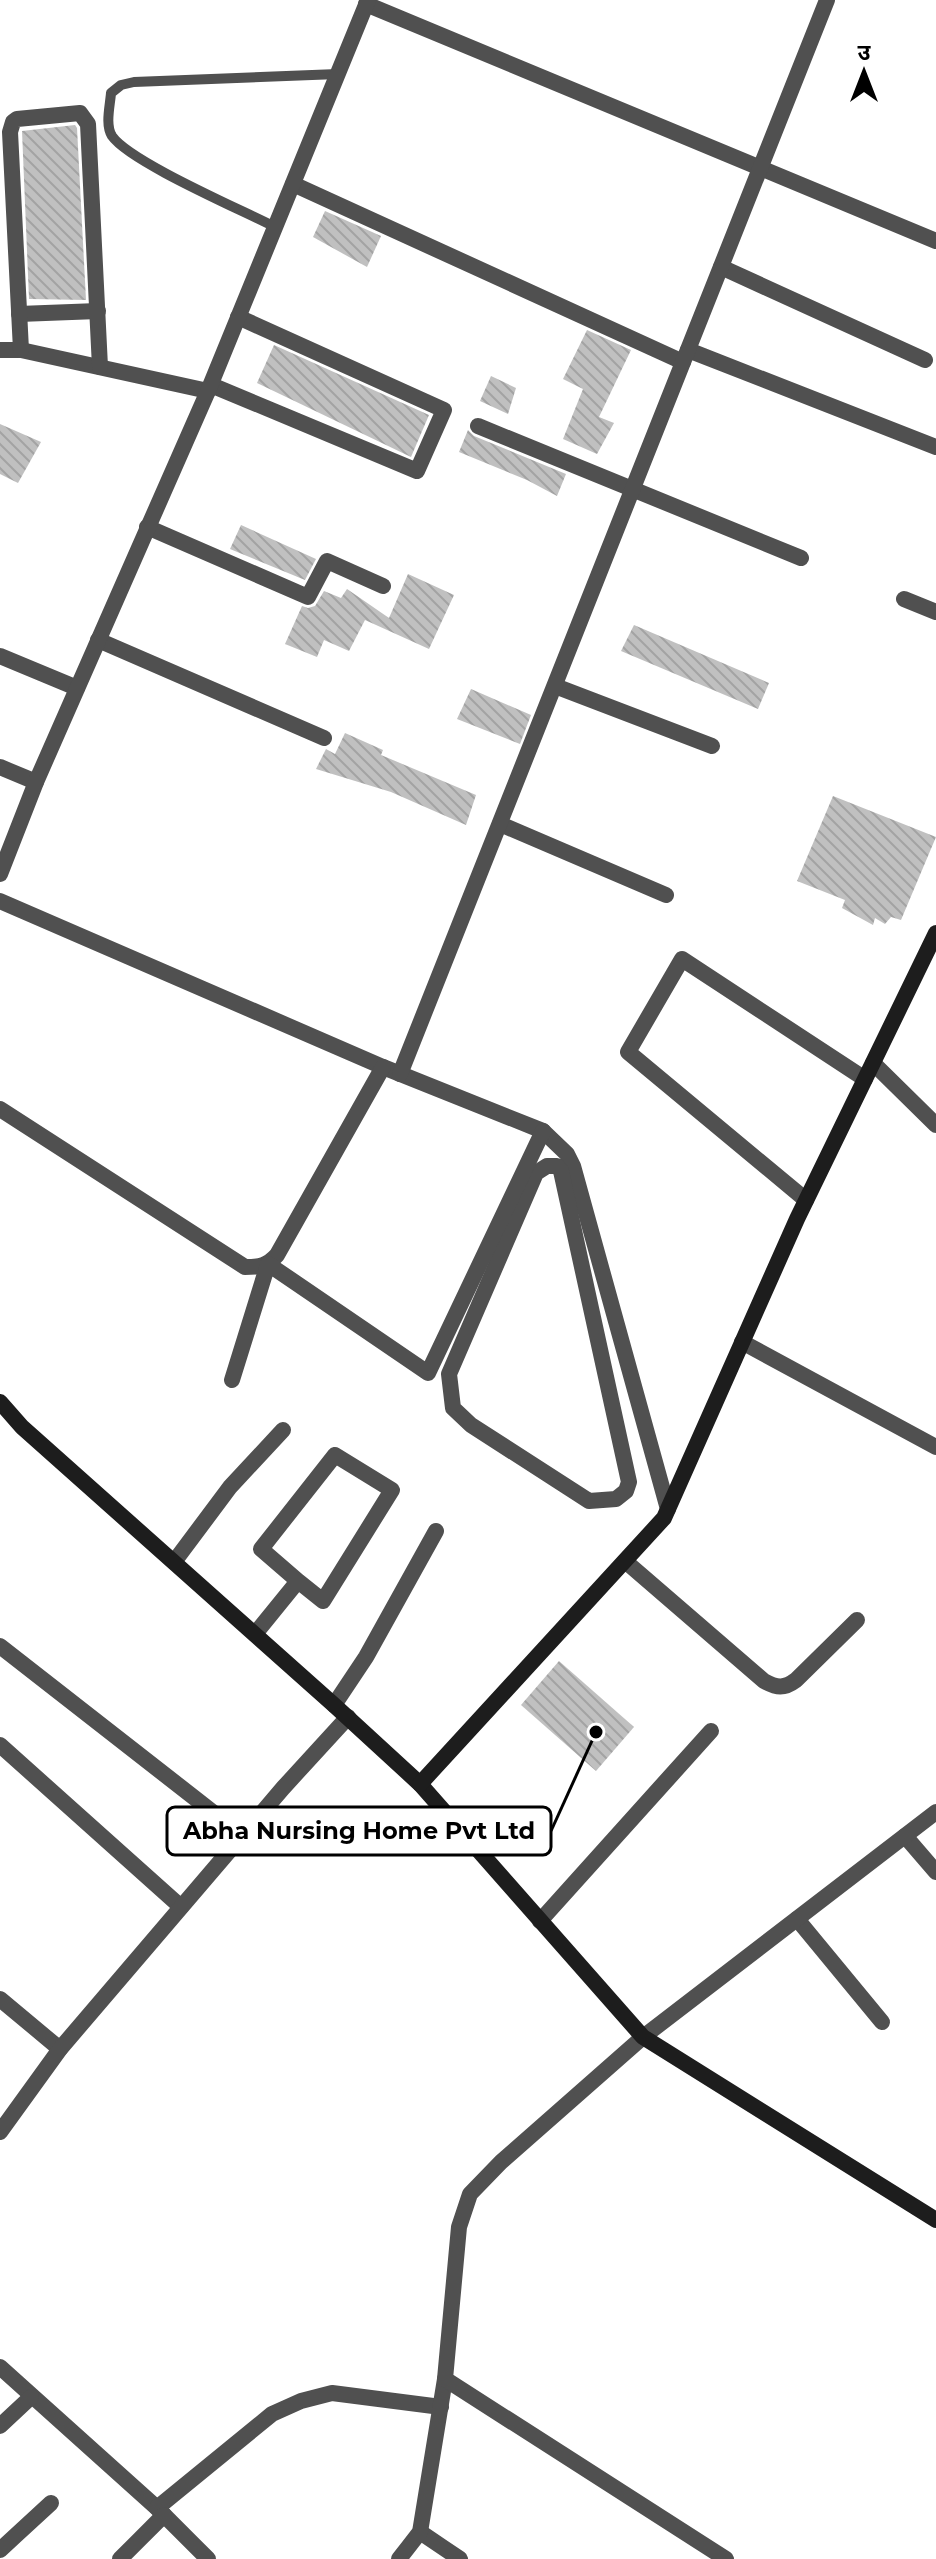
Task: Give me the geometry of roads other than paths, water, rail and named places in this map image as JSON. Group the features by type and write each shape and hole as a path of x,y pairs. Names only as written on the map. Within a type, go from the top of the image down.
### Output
{"street":[{"path":"400,1074 827,0"},
{"path":"0,874 36,782 209,388 367,2 936,241"},
{"path":"21,350 10,132 17,119 80,113 88,124 100,367"},
{"path":"293,184 686,356 936,447"},
{"path":"721,267 925,360"},
{"path":"19,314 98,311"},
{"path":"0,350 21,350 209,388 417,471 444,410 238,317"},
{"path":"478,426 801,558"},
{"path":"147,527 308,597 327,561 383,586"},
{"path":"904,599 936,612"},
{"path":"98,640 324,738"},
{"path":"0,656 77,688"},
{"path":"555,686 712,746"},
{"path":"0,767 36,782"},
{"path":"500,824 666,895"},
{"path":"0,901 383,1067 543,1131 567,1154 573,1166 668,1509"},
{"path":"420,1784 664,1518 806,1200 936,933"},
{"path":"806,1200 628,1052 682,959 869,1071 936,1125"},
{"path":"232,1380 268,1264 277,1255 383,1067"},
{"path":"0,1109 245,1267 268,1264 428,1373 543,1131"},
{"path":"547,1166 557,1166 561,1171 595,1323 629,1482 626,1491 616,1499 589,1501 471,1425 453,1408 450,1388 449,1374 536,1173 547,1166"},
{"path":"595,1323 616,1320"},
{"path":"742,1342 936,1447"},
{"path":"0,1402 22,1427 420,1784 643,2037 936,2220"},
{"path":"174,1562 230,1487 283,1430"},
{"path":"335,1455 392,1490 323,1601 298,1581 261,1549 335,1455"},
{"path":"334,1705 366,1657 436,1531"},
{"path":"625,1561 764,1681 776,1687 786,1687 796,1680 857,1620"},
{"path":"255,1634 298,1581"},
{"path":"0,1670 6,1651 242,1835"},
{"path":"0,2132 7,2109 242,1835 348,1717"},
{"path":"540,1921 711,1731"},
{"path":"0,1745 181,1907"},
{"path":"399,2559 420,2532 445,2379 459,2227 470,2194 501,2162 643,2037 936,1812"},
{"path":"905,1836 936,1872"},
{"path":"797,1919 882,2022"},
{"path":"0,1999 60,2049"},
{"path":"0,2367 161,2512 208,2559"},
{"path":"445,2379 726,2559"},
{"path":"120,2559 161,2512 272,2414 301,2401 332,2393 441,2407"},
{"path":"0,2426 31,2397"},
{"path":"0,2550 51,2503"},
{"path":"420,2532 460,2559"}],"lane":[{"path":"275,227 134,156 112,136 108,124 111,93 121,85 134,82 338,74"}],"place":[{"name":"Abha Nursing Home Pvt Ltd","path":"596,1732"}]}
